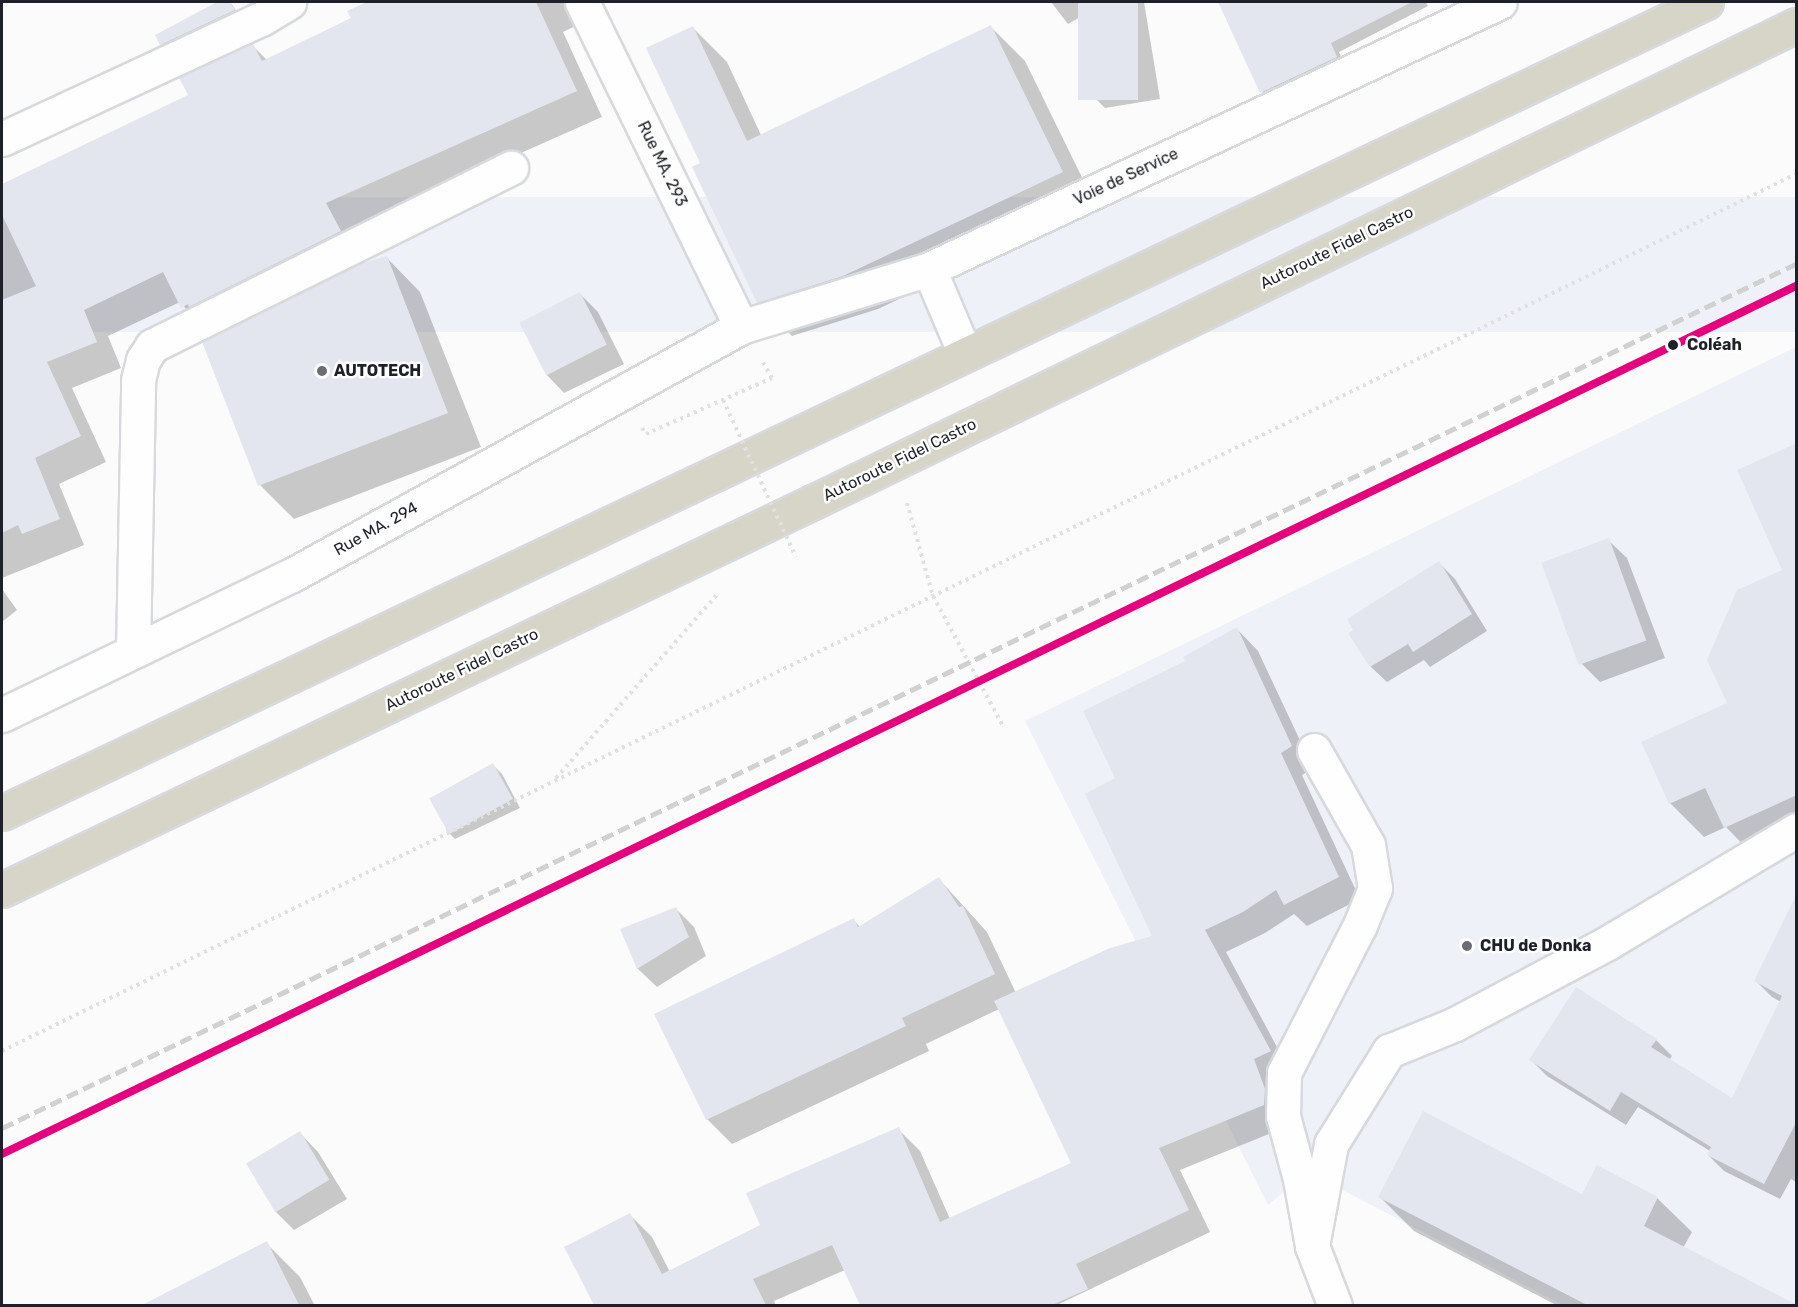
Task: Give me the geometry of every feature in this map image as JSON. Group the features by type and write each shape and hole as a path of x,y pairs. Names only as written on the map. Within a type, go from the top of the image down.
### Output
{"highway":[{"path":"2,813 1706,2"},
{"name":"Autoroute Fidel Castro","path":"2,890 823,497 1797,25"}],"street":[{"path":"2,139 261,19 289,2"},
{"name":"Rue MA. 293","path":"582,2 741,327"},
{"name":"Voie de Service","path":"741,327 929,269 1500,2"},
{"path":"133,651 138,380 143,360 152,346 511,168"},
{"path":"929,269 965,354"},
{"name":"Rue MA. 294","path":"2,715 292,575 741,327"},
{"path":"1314,750 1368,845 1375,888 1360,926 1284,1073 1282,1116 1300,1179 1312,1246 1335,1305"},
{"path":"1312,1246 1331,1144 1389,1051 1455,1024 1609,942 1797,830"}],"path":[{"path":"2,1051 1797,174"},
{"path":"646,434 772,378"},
{"path":"723,400 796,557"},
{"path":"908,502 933,596 1003,726"},
{"path":"554,781 721,590"}],"shaded area":[{"path":"2,197 1796,197 1796,332 2,332"},
{"name":"CHU de Donka","path":"1796,347 1796,1305 1563,1305 1308,1172 1268,1205 1025,721"}],"building":[{"path":"217,2 230,2 235,10 160,45 155,35"},
{"path":"367,2 536,2 577,91 326,203 341,231 189,307 188,304 181,308 163,272 84,310 97,342 47,362 81,436 35,458 60,519 22,534 18,525 2,533 2,300 36,286 2,215 2,184 188,95 179,78 253,44 262,61 351,18 347,11"},
{"path":"1078,2 1138,2 1138,100 1078,100"},
{"path":"1218,2 1412,2 1331,43 1337,57 1260,93"},
{"path":"991,25 1063,172 843,276 757,303 692,167 700,163 646,48 693,26 747,141"},
{"name":"AUTOTECH","path":"387,256 448,413 258,486 202,342 360,264"},
{"path":"580,292 607,345 546,375 519,323"},
{"path":"1797,443 1797,795 1724,828 1705,788 1669,804 1641,742 1727,703 1707,660 1737,590 1782,570 1737,470"},
{"path":"1609,538 1646,640 1579,665 1541,563"},
{"path":"1439,561 1472,614 1413,652 1408,644 1370,667 1348,633 1353,630 1347,619"},
{"path":"1237,627 1292,746 1281,753 1339,877 1284,905 1276,890 1243,912 1205,930 1271,1051 1254,1059 1265,1089 1264,1105 1159,1148 1189,1210 1076,1264 1088,1289 1052,1305 860,1305 832,1245 753,1279 766,1305 594,1305 564,1247 630,1213 662,1274 760,1225 746,1193 899,1127 940,1222 1071,1163 994,1001 1110,948 1152,936 1085,794 1115,778 1083,711 1185,661 1183,657"},
{"path":"493,763 513,799 449,834 429,798"},
{"path":"939,877 959,907 963,906 995,974 902,1018 906,1026 706,1120 654,1014 854,918 858,927"},
{"path":"1797,893 1797,1121 1764,1184 1707,1155 1711,1147 1621,1092 1610,1111 1529,1060 1576,987 1657,1039 1651,1047 1732,1098 1782,996 1754,981"},
{"path":"676,907 689,937 637,969 620,929"},
{"path":"1423,1111 1582,1194 1597,1165 1658,1197 1644,1226 1797,1305 1587,1305 1378,1197"},
{"path":"300,1131 329,1180 275,1212 246,1163"},
{"path":"267,1241 299,1305 142,1305"}],"railway":[{"path":"2,1128 1796,264"}],"transit line":[{"path":"2,1154 1796,286"}],"place":[{"name":"Coléah","path":"1673,345"},
{"name":"AUTOTECH","path":"322,371"},
{"name":"CHU de Donka","path":"1467,946"}]}
